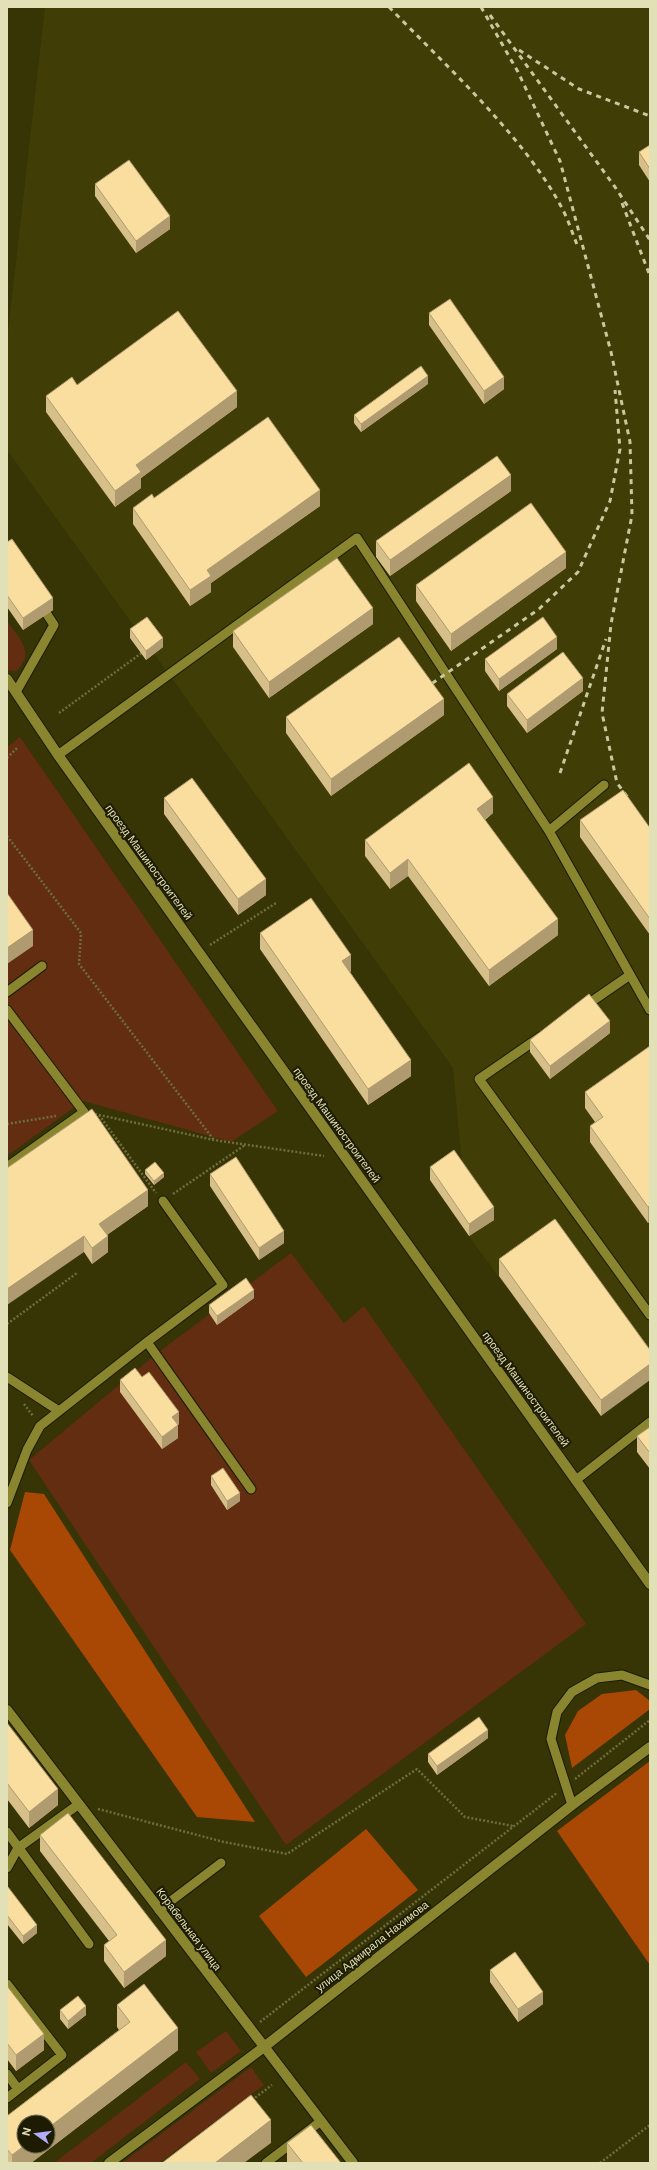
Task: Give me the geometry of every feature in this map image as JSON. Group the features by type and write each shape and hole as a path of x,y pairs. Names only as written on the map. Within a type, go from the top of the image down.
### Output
{"street":[{"name":"проезд Машиностроителей","path":"7,679 58,755 650,1584"},
{"name":"Корабельная улица","path":"7,1710 353,2163"},
{"name":"улица Адмирала Нахимова","path":"109,2163 264,2047 572,1805 650,1747"}],"lane":[{"path":"58,755 357,538 549,831 650,1010"},
{"path":"16,692 54,625 37,598"},
{"path":"549,831 604,785"},
{"path":"7,992 42,966"},
{"path":"578,1011 630,975"},
{"path":"7,1010 84,1112 7,1167"},
{"path":"545,1034 479,1079 650,1315"},
{"path":"7,1503 27,1450 40,1426 147,1342 223,1285 163,1201"},
{"path":"147,1342 251,1489"},
{"path":"7,1377 60,1411"},
{"path":"576,1480 650,1422"},
{"path":"572,1805 551,1739 557,1712 572,1692 597,1678 622,1675 650,1685"},
{"path":"7,1868 18,1848 78,1804"},
{"path":"7,1832 89,1944"},
{"path":"159,1910 221,1864"},
{"path":"7,1984 62,2054 7,2098"},
{"path":"7,2074 18,2089"},
{"path":"266,2163 321,2121"}],"path":[{"path":"59,713 149,647"},
{"path":"7,758 18,747"},
{"path":"7,836 81,933 79,964 214,1140"},
{"path":"199,952 276,903"},
{"path":"84,1112 214,1140 324,1156"},
{"path":"98,1115 163,1201 245,1145"},
{"path":"7,1124 61,1116"},
{"path":"7,1324 78,1273"},
{"path":"256,2018 260,2023 650,1720"},
{"path":"78,1804 224,1842 287,1854 417,1769 465,1817 513,1826"},
{"path":"247,2104 272,2085"},
{"path":"600,2163 650,2125"}],"shaded area":[{"path":"45,7 650,7 650,1381 601,1416 468,1235 490,1218 463,1176 453,1068 7,450 7,340"},
{"path":"7,621 24,646 25,658 16,671 7,670"},
{"path":"20,737 278,1111 231,1142 83,1101 7,1156 7,747"},
{"path":"291,1253 344,1323 364,1306 586,1624 286,1845 29,1460 156,1354"},
{"path":"25,1492 44,1494 255,1822 197,1817 10,1550"},
{"path":"636,1690 650,1701 650,1709 572,1768 565,1735 578,1711 602,1694"},
{"path":"650,1761 650,1965 557,1831"},
{"path":"366,1829 418,1890 306,1977 259,1916"},
{"path":"226,2031 241,2051 211,2073 196,2052"},
{"path":"186,2062 200,2079 91,2163 54,2163"},
{"path":"251,2067 264,2085 159,2163 122,2163"}],"building":[{"path":"650,145 650,169 639,152"},
{"path":"129,160 170,216 136,241 95,184"},
{"path":"450,299 504,377 484,391 429,313"},
{"path":"178,311 237,391 136,465 141,472 115,491 46,396 72,377 77,385"},
{"path":"421,366 428,376 361,424 354,415"},
{"path":"268,417 320,490 207,570 211,576 190,590 133,508 152,494 154,498"},
{"path":"497,456 511,475 390,560 376,541"},
{"path":"531,503 566,552 451,634 416,585"},
{"path":"12,539 53,598 23,618 7,595 7,542"},
{"path":"337,558 373,608 269,682 233,631"},
{"path":"147,617 163,638 146,651 130,629"},
{"path":"543,617 557,637 499,679 485,659"},
{"path":"399,637 444,699 331,779 286,717"},
{"path":"563,652 583,678 527,720 507,694"},
{"path":"469,763 493,797 477,809 558,919 489,970 408,859 390,873 365,840"},
{"path":"192,778 266,879 238,899 164,798"},
{"path":"623,790 650,828 650,919 580,820"},
{"path":"7,893 33,930 7,948"},
{"path":"311,898 351,955 342,961 411,1060 368,1089 260,933"},
{"path":"589,994 610,1021 550,1066 530,1040"},
{"path":"650,1046 650,1205 648,1207 590,1126 603,1117 585,1092"},
{"path":"92,1109 148,1190 99,1224 108,1236 92,1248 84,1236 7,1289 7,1168"},
{"path":"454,1150 494,1207 469,1224 430,1167"},
{"path":"236,1157 284,1231 259,1248 210,1174"},
{"path":"155,1162 164,1173 154,1181 145,1170"},
{"path":"555,1219 650,1350 650,1364 601,1400 499,1259"},
{"path":"246,1278 254,1290 217,1316 209,1305"},
{"path":"135,1368 142,1377 149,1372 179,1412 172,1417 178,1425 162,1437 120,1380"},
{"path":"650,1427 650,1453 637,1436"},
{"path":"223,1468 240,1493 227,1501 211,1476"},
{"path":"479,1717 488,1730 437,1766 428,1754"},
{"path":"7,1723 58,1789 29,1812 7,1783"},
{"path":"68,1813 166,1940 124,1972 104,1945 117,1935 40,1835"},
{"path":"7,1887 37,1925 23,1936 7,1915"},
{"path":"515,1952 543,1992 518,2009 490,1970"},
{"path":"144,1984 178,2028 56,2122 56,2114 16,2114 16,2152 12,2155 7,2149 7,2116 130,2022 117,2005"},
{"path":"7,1986 44,2034 16,2055 7,2043"},
{"path":"78,1996 86,2006 68,2021 60,2010"},
{"path":"251,2095 271,2120 215,2163 162,2163"},
{"path":"311,2125 341,2163 303,2163 287,2143"}],"railway":[{"path":"389,7 483,103 528,156 547,183 563,210 578,247"},
{"path":"481,7 518,72 560,161 611,352 630,442 632,515 611,624 602,713 617,783 629,799"},
{"path":"490,15 615,187 650,240"},
{"path":"519,50 579,89 650,116"},
{"path":"622,203 650,276"},
{"path":"424,689 539,609 578,572 610,501 620,449 615,390"},
{"path":"560,773 606,639"}]}
